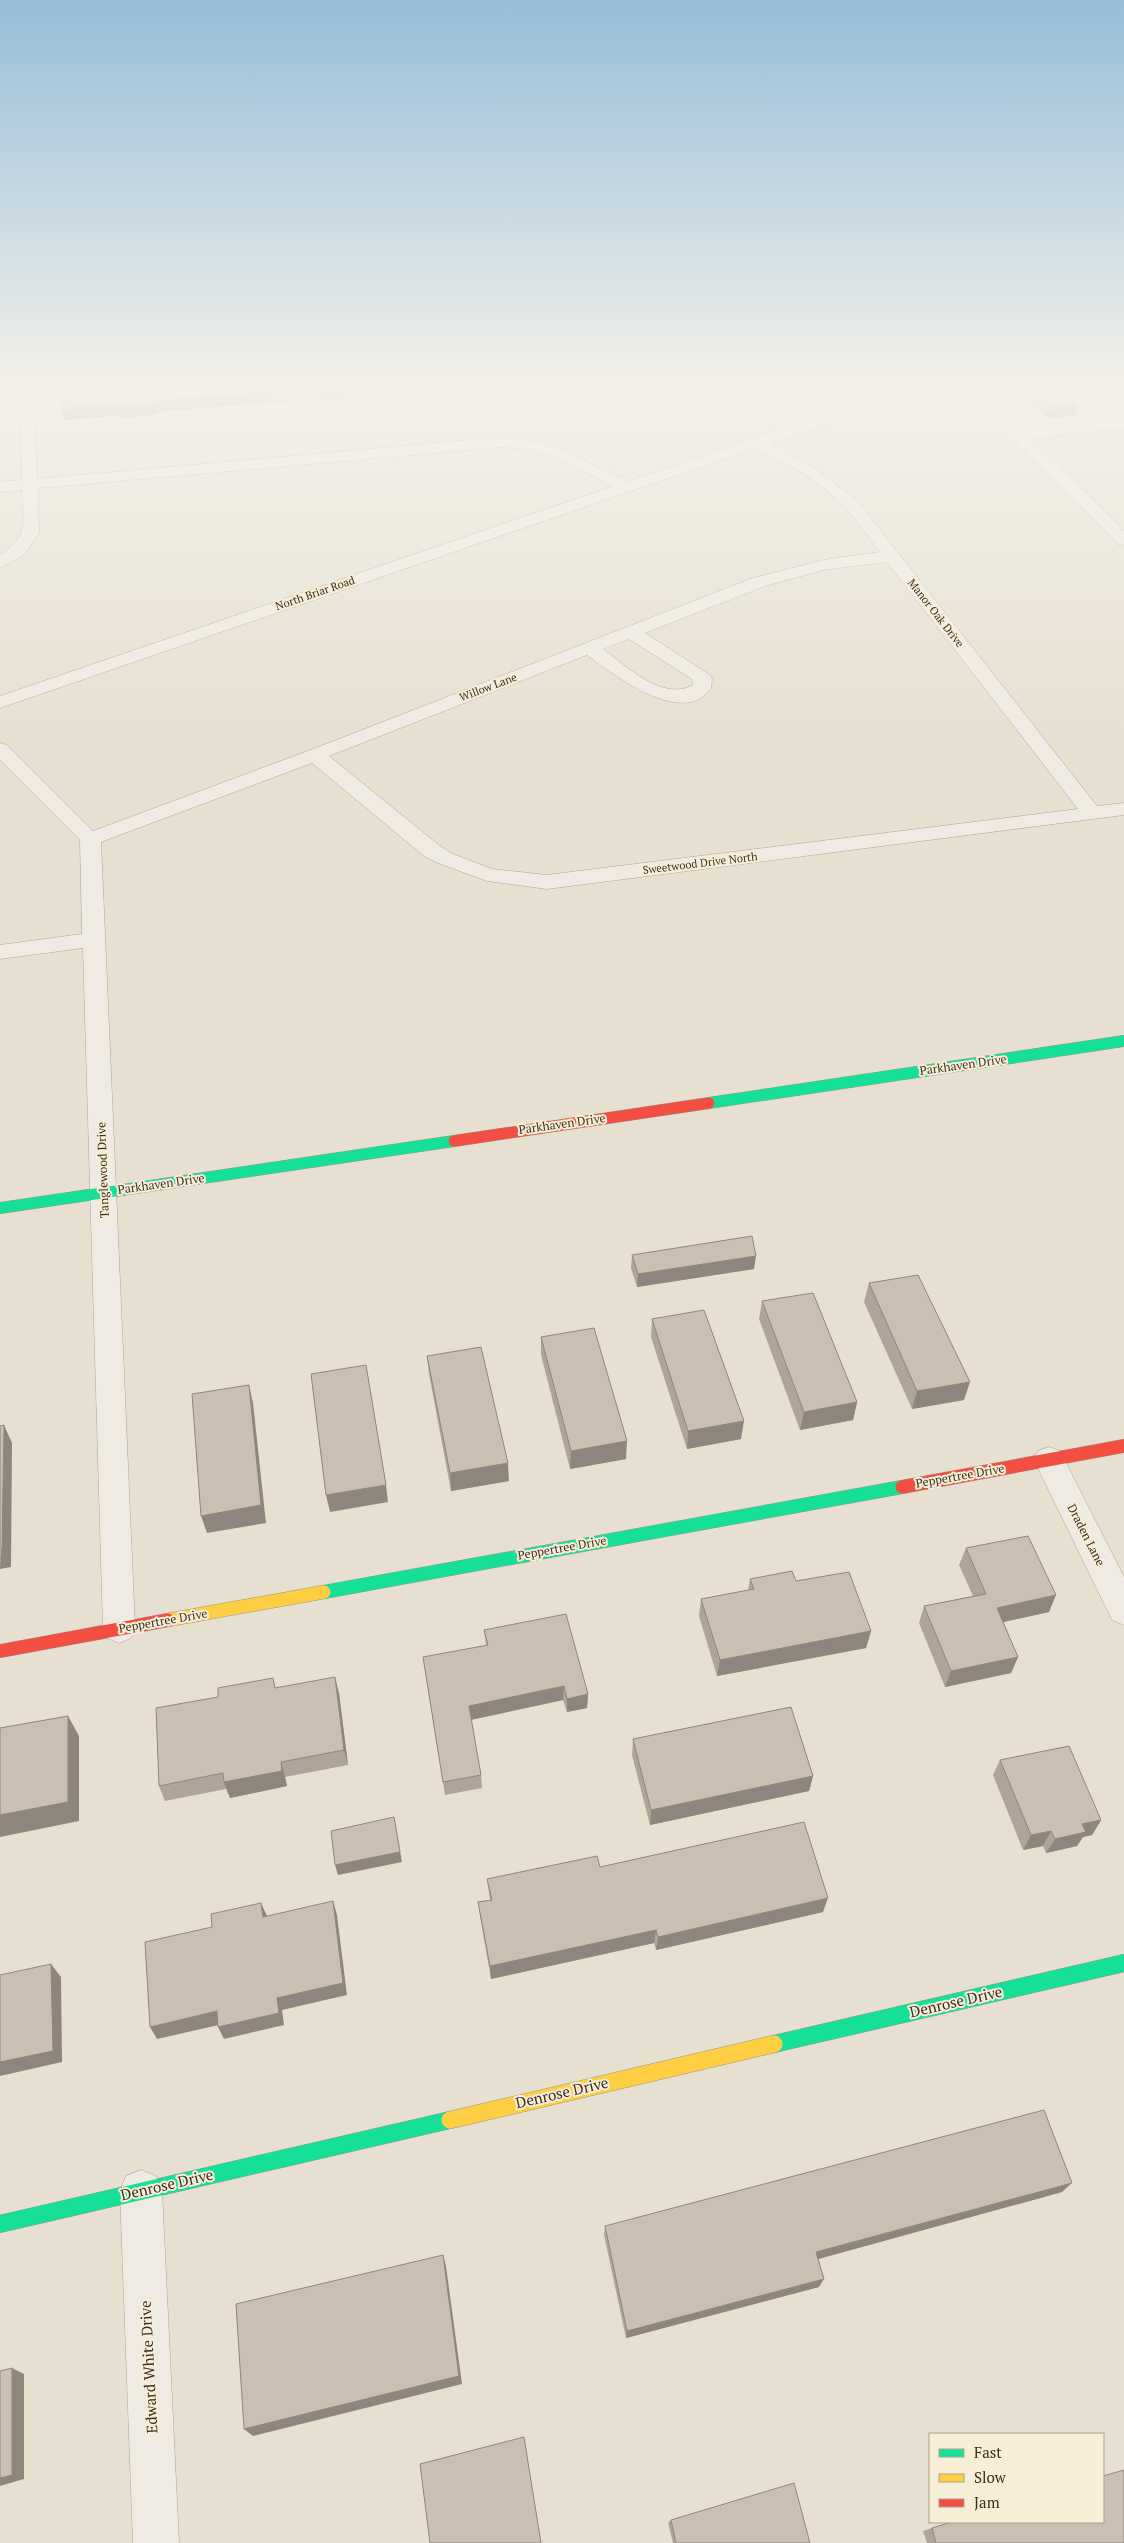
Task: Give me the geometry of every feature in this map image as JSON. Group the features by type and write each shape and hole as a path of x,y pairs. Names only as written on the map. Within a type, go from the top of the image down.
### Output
{"street":[{"path":"0,562 18,551 31,532 30,508"},
{"name":"North Briar Road","path":"0,702 563,508"},
{"name":"Manor Oak Drive","path":"854,508 1092,813"},
{"path":"1091,508 1124,540"},
{"name":"Willow Lane","path":"90,839 315,755 759,582 794,571 852,560 892,556"},
{"path":"589,648 657,693 683,697 698,692 702,688 704,684 699,675 631,632"},
{"path":"0,749 90,839"},
{"name":"Sweetwood Drive North","path":"315,755 432,850 449,861 473,871 521,881 547,882 1124,809"},
{"name":"Tanglewood Drive","path":"90,839 120,1628"},
{"path":"0,952 93,940"},
{"name":"Parkhaven Drive","path":"0,1208 1124,1041"},
{"name":"Peppertree Drive","path":"0,1651 1124,1446"},
{"name":"Draden Lane","path":"1048,1460 1124,1610"},
{"name":"Denrose Drive","path":"0,2224 1124,1963"},
{"name":"Edward White Drive","path":"141,2191 156,2543"}],"building":[{"path":"752,1236 756,1256 638,1274 632,1255"},
{"path":"918,1275 970,1382 917,1391 869,1283"},
{"path":"813,1293 857,1402 804,1412 762,1301"},
{"path":"704,1310 744,1421 688,1431 652,1319"},
{"path":"594,1328 627,1441 571,1451 541,1337"},
{"path":"481,1347 508,1463 450,1473 427,1356"},
{"path":"366,1365 386,1485 326,1495 311,1374"},
{"path":"249,1385 261,1505 201,1516 192,1394"},
{"path":"4,1425 2,1550 0,1550 0,1426"},
{"path":"1028,1536 1056,1595 997,1608 1018,1657 951,1671 924,1606 986,1594 966,1548"},
{"path":"792,1571 796,1581 849,1572 871,1631 720,1660 701,1599 754,1589 750,1579"},
{"path":"566,1614 588,1694 567,1699 564,1686 469,1706 481,1775 443,1782 423,1657 488,1645 484,1630"},
{"path":"335,1677 344,1750 281,1762 282,1771 224,1782 223,1773 159,1786 156,1708 218,1697 218,1688 273,1678 275,1688"},
{"path":"791,1707 813,1776 651,1810 633,1739"},
{"path":"68,1716 68,1802 0,1815 0,1728"},
{"path":"1069,1746 1101,1820 1082,1824 1086,1832 1055,1839 1051,1831 1031,1835 1000,1760"},
{"path":"394,1817 400,1852 335,1865 331,1831"},
{"path":"804,1822 828,1898 658,1937 656,1930 490,1966 478,1902 492,1900 487,1879 597,1856 600,1867"},
{"path":"333,1901 343,1983 277,1998 279,2013 218,2027 217,2011 150,2027 145,1942 212,1927 211,1914 261,1903 263,1917"},
{"path":"51,1964 53,2051 0,2062 0,1975"},
{"path":"1044,2110 1072,2183 816,2252 824,2279 627,2331 605,2226"},
{"path":"443,2255 459,2376 244,2429 236,2304"},
{"path":"12,2368 12,2475 0,2478 0,2371"},
{"path":"524,2437 541,2543 430,2543 420,2464"},
{"path":"1124,2470 1124,2543 936,2543 932,2528 949,2523 1104,2523 1104,2476"},
{"path":"794,2483 810,2543 676,2543 671,2520"}],"traffic: fast":[{"path":"709,1103 1124,1041"},
{"path":"0,1208 454,1141"},
{"path":"324,1592 902,1487"},
{"path":"774,2044 1124,1963"},
{"path":"0,2224 450,2120"}],"traffic: slow":[{"path":"168,1620 324,1592"},
{"path":"450,2120 774,2044"}],"traffic: jam":[{"path":"454,1141 709,1103"},
{"path":"902,1487 1124,1446"},
{"path":"0,1651 168,1620"}]}
